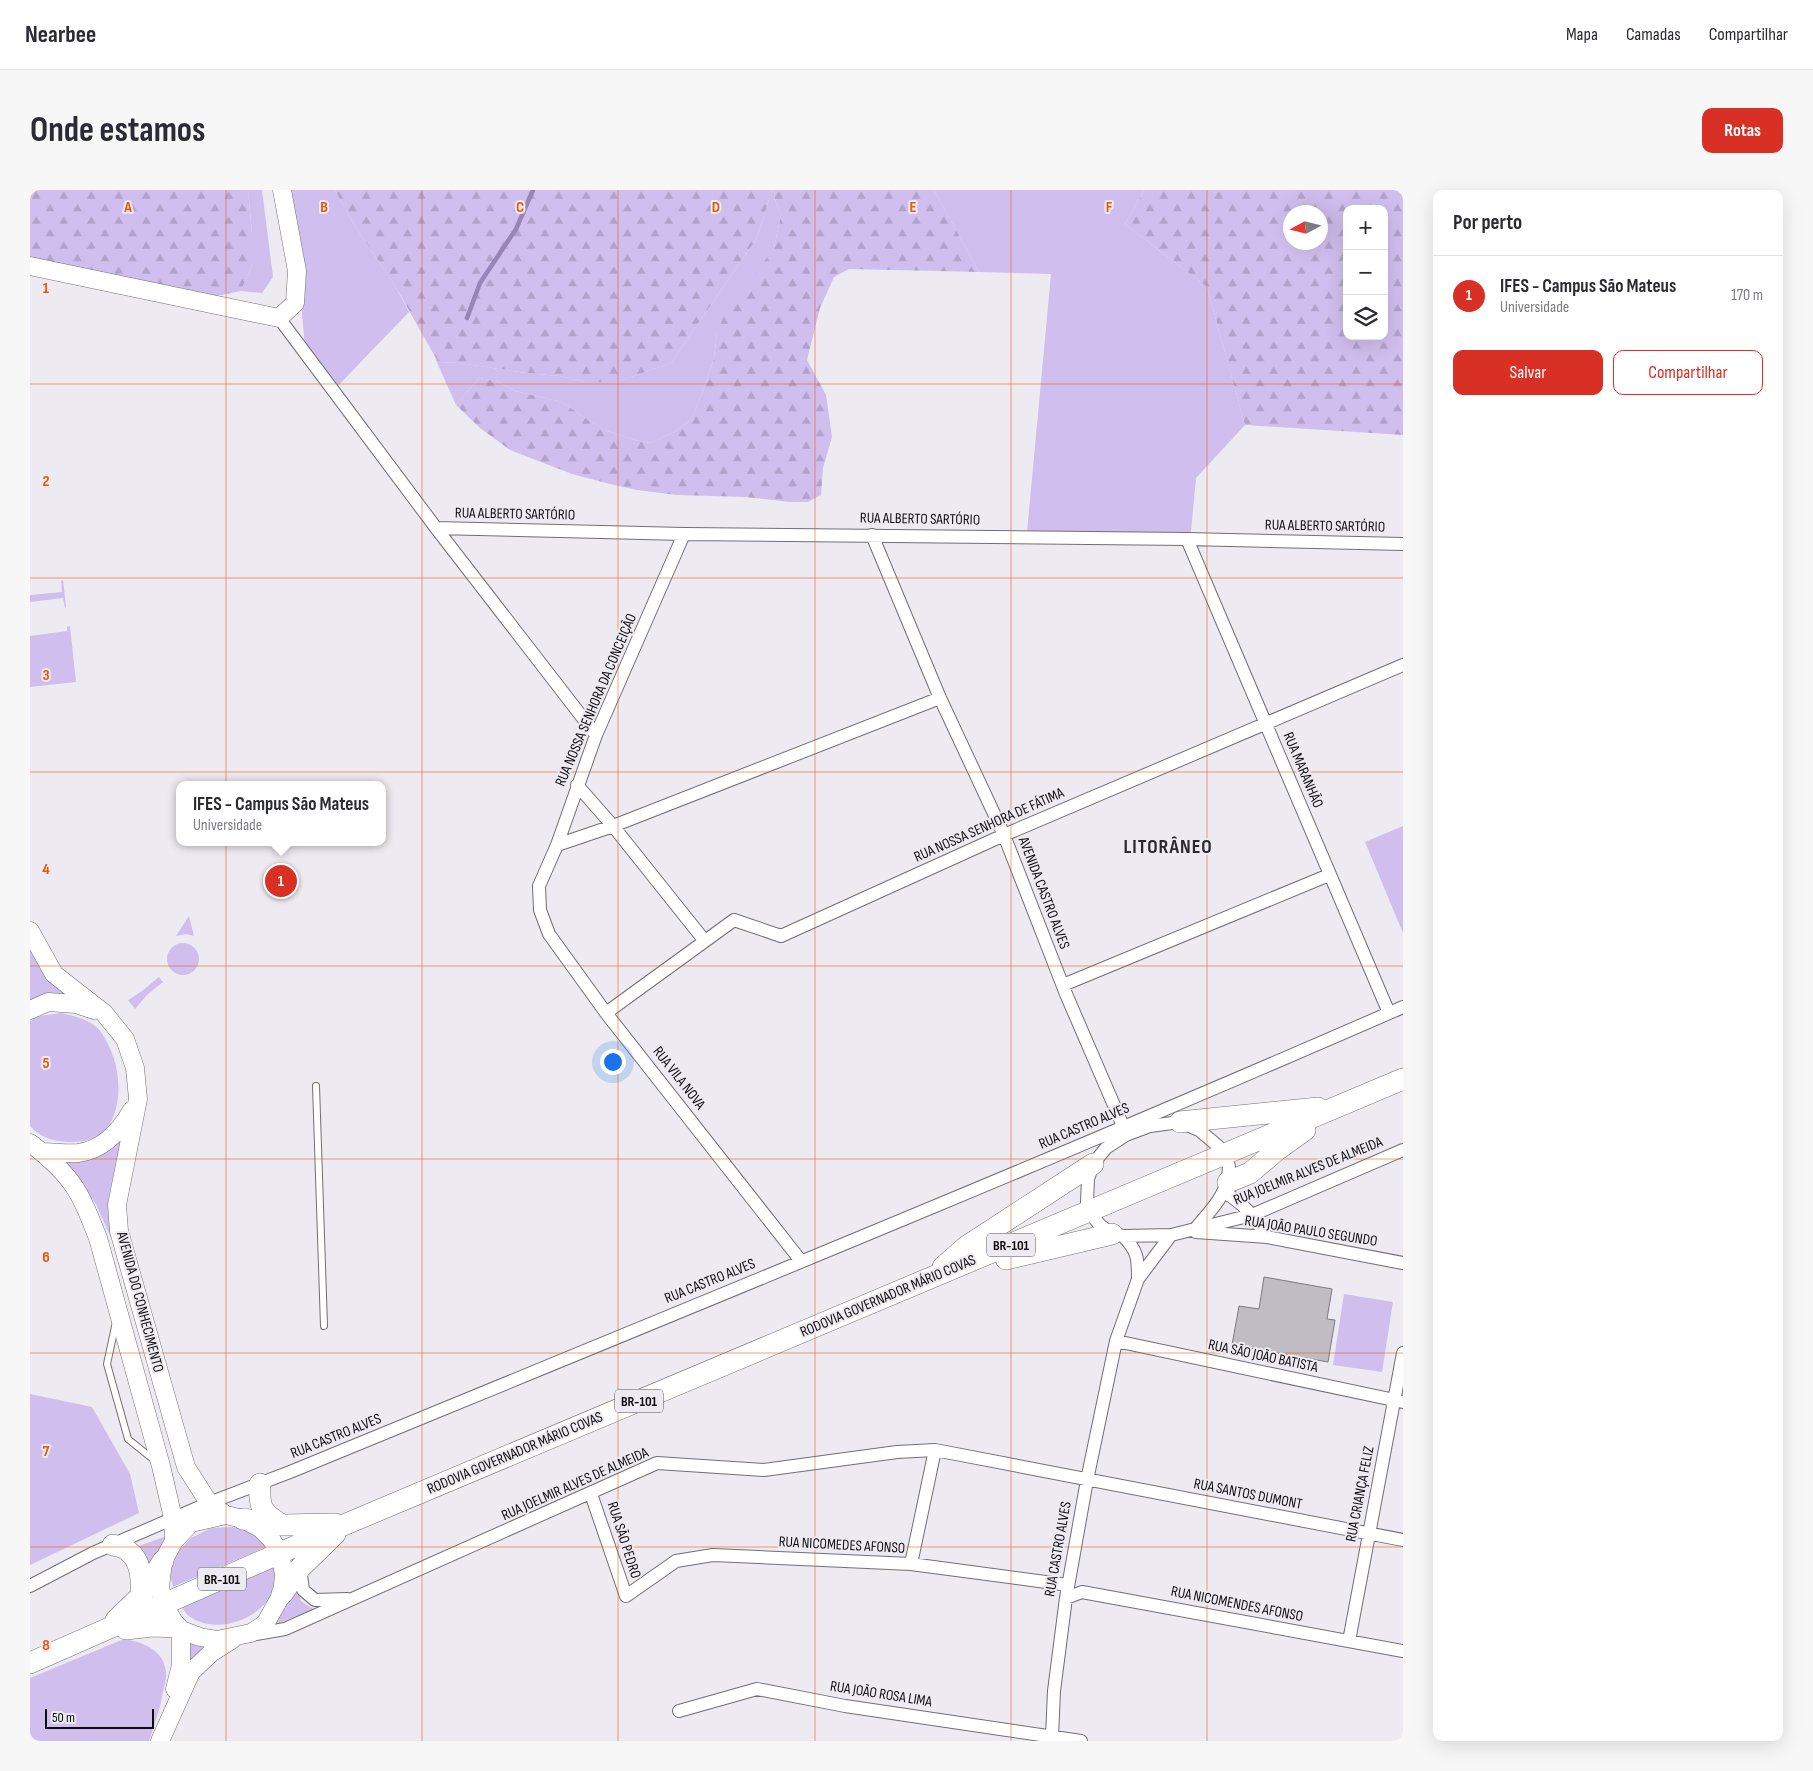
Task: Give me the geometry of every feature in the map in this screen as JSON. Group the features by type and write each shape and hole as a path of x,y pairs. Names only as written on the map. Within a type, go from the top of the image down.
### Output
{"highway":[{"name":"RODOVIA GOVERNADOR MÁRIO COVAS","path":"30,1663 346,1524 1403,1079"},
{"path":"1180,1122 1340,1105"},
{"path":"1226,1187 1250,1173 1282,1146 1340,1105"},
{"path":"933,1278 967,1246 1093,1164"},
{"path":"933,1278 1045,1248 1117,1235"},
{"path":"260,1484 259,1503 266,1516 282,1525"},
{"path":"235,1517 282,1525 346,1524"},
{"path":"282,1594 300,1568 346,1524"},
{"path":"113,1545 128,1551 139,1564 142,1582 141,1596"},
{"path":"103,1632 141,1596 162,1561"},
{"path":"103,1632 152,1626 179,1629"}],"main road":[{"path":"30,266 279,318 295,303 297,271 282,190"},
{"name":"AVENIDA DO CONHECIMENTO","path":"30,931 54,974 104,1013 125,1038 135,1068 138,1099 117,1205 119,1231 186,1467 209,1503 260,1528 271,1539 280,1553"},
{"path":"30,1010 48,1002 76,1004 104,1013"},
{"path":"34,1150 79,1153 104,1144 124,1125 138,1099"},
{"name":"AVENIDA DO CONHECIMENTO","path":"34,1150 74,1186 88,1212 98,1238 161,1466 173,1518 174,1540"},
{"path":"167,1723 181,1665 179,1629 164,1605 160,1587 162,1561 174,1540 191,1523 235,1517"},
{"path":"179,1629 200,1637 217,1640 236,1638 251,1633 264,1624 282,1594 284,1575 280,1553"},
{"path":"160,1741 191,1672 211,1653 236,1638"}],"street":[{"path":"279,318 436,528 596,735"},
{"name":"RUA ALBERTO SARTÓRIO","path":"436,528 684,534 1187,538 1403,544"},
{"name":"RUA NOSSA SENHORA DA CONCEIÇÃO","path":"540,910 539,886 557,845 596,735 684,534"},
{"name":"AVENIDA CASTRO ALVES","path":"872,535 940,698 1004,835 1062,985 1125,1131"},
{"name":"RUA MARANHÃO","path":"1187,538 1388,1014"},
{"name":"RUA NOSSA SENHORA DE FÁTIMA","path":"606,1013 734,920 781,936 1004,835 1403,665"},
{"path":"557,845 613,826 940,698"},
{"path":"577,785 613,826 704,940"},
{"path":"1062,985 1329,875"},
{"name":"RUA VILA NOVA","path":"540,910 549,934 606,1013 801,1262"},
{"name":"RUA CASTRO ALVES","path":"30,1586 93,1552 173,1518 1125,1131 1403,1007"},
{"path":"1117,1235 1184,1231 1220,1200 1226,1187 1229,1166 1218,1146 1199,1130 1180,1122 1150,1126 1125,1131 1106,1148 1093,1164 1088,1179 1087,1202 1089,1212 1100,1225 1117,1235 1136,1253 1138,1279"},
{"name":"RUA JOELMIR ALVES DE ALMEIDA","path":"1184,1231 1252,1215 1403,1150"},
{"path":"1226,1187 1252,1215 1267,1237"},
{"name":"RUA CASTRO ALVES","path":"1052,1737 1054,1691 1067,1592 1087,1480 1116,1341 1138,1279 1184,1231"},
{"name":"RUA JOÃO PAULO SEGUNDO","path":"1184,1231 1267,1237 1403,1263"},
{"name":"RUA SÃO JOÃO BATISTA","path":"1116,1341 1399,1401"},
{"name":"RUA CRIANÇA FELIZ","path":"1348,1642 1399,1401 1403,1353"},
{"path":"911,1564 935,1450"},
{"name":"RUA JOELMIR ALVES DE ALMEIDA","path":"236,1638 285,1629 592,1494 657,1463 764,1470 897,1452 935,1450 1087,1480"},
{"name":"RUA SANTOS DUMONT","path":"1087,1480 1403,1540"},
{"name":"RUA SÃO PEDRO","path":"592,1494 626,1596"},
{"name":"RUA NICOMEDES AFONSO","path":"626,1596 676,1561 713,1554 911,1564 1067,1592"},
{"name":"RUA JOELMIR ALVES DE ALMEIDA","path":"300,1568 303,1590 314,1600 356,1599"},
{"name":"RUA NICOMENDES AFONSO","path":"1067,1592 1082,1592 1403,1651"},
{"name":"RUA JOÃO ROSA LIMA","path":"679,1711 757,1689 845,1706 1081,1741"}],"lane":[{"path":"316,1086 324,1326"},
{"path":"118,1311 107,1364 128,1439 161,1466"}],"green space":[{"path":"30,190 248,190 252,234 252,265 241,291 216,296 178,295 30,268"},
{"path":"248,190 262,190 273,277 262,293 241,291 252,265 252,234"},
{"path":"291,190 335,190 353,223 394,284 409,312 331,393 306,358"},
{"path":"335,190 772,190 757,238 671,363 617,382 585,382 560,376 460,363 438,362 394,284 353,223"},
{"path":"772,190 775,190 774,198 781,215 774,248 717,333 714,358 691,420 674,432 651,443 635,440 607,431 562,402 515,391 496,381 479,378 456,405 435,358 438,362 460,363 560,376 585,382 617,382 671,363 757,238"},
{"path":"775,190 934,190 979,272 849,269 834,277 820,308 807,360 826,395 832,437 823,468 821,495 808,502 789,502 746,497 677,495 637,490 610,484 572,474 510,450 480,428 456,405 479,378 496,381 515,391 562,402 607,431 635,440 651,443 674,432 691,420 714,358 717,333 728,305 774,248 781,215 774,198"},
{"path":"934,190 1144,190 1125,224 1207,287 1245,425 1196,478 1190,542 1026,543 1051,274 979,272"},
{"path":"1144,190 1403,190 1403,435 1245,425 1207,287 1125,224"},
{"path":"63,580 65,608 63,598 30,602 30,595 62,592 61,581"},
{"path":"70,626 76,682 30,687 30,636 67,631 67,627"},
{"path":"1403,826 1403,933 1365,842"},
{"path":"189,916 194,936 186,934 176,936"},
{"path":"183,943 194,948 199,959 194,970 183,975 172,970 167,959 172,948"},
{"path":"30,948 37,963 46,975 71,996 48,994 30,1000"},
{"path":"159,977 163,982 147,995 135,1009 128,1000"},
{"path":"61,1013 93,1024 107,1042 116,1065 118,1089 115,1113 105,1132 86,1141 56,1141 42,1136 30,1126 30,1021 39,1016"},
{"path":"122,1135 108,1201 111,1238 96,1204 66,1163 104,1153"},
{"path":"1344,1294 1393,1302 1382,1372 1333,1365"},
{"path":"30,1394 92,1407 130,1474 139,1513 30,1565"},
{"path":"233,1527 255,1532 268,1546 173,1587 170,1575 175,1555 191,1538 211,1528"},
{"path":"167,1536 149,1568 133,1548"},
{"path":"275,1565 276,1587 269,1599 260,1608 239,1621 215,1625 203,1623 189,1616 181,1606"},
{"path":"296,1587 301,1601 313,1609 270,1627 285,1608"},
{"path":"186,1638 208,1645 190,1661"},
{"path":"124,1639 138,1642 151,1648 157,1653 164,1664 165,1682 159,1710 149,1741 30,1741 30,1678"}],"building":[{"path":"1264,1277 1332,1289 1327,1319 1335,1320 1328,1362 1232,1345 1239,1306 1259,1309"}],"waterway":[{"path":"467,318 480,283 516,229 533,190"}],"place":[{"name":"IFES - Campus São Mateus","path":"281,881"}],"district":[{"name":"LITORÂNEO","path":"1168,847"}]}
